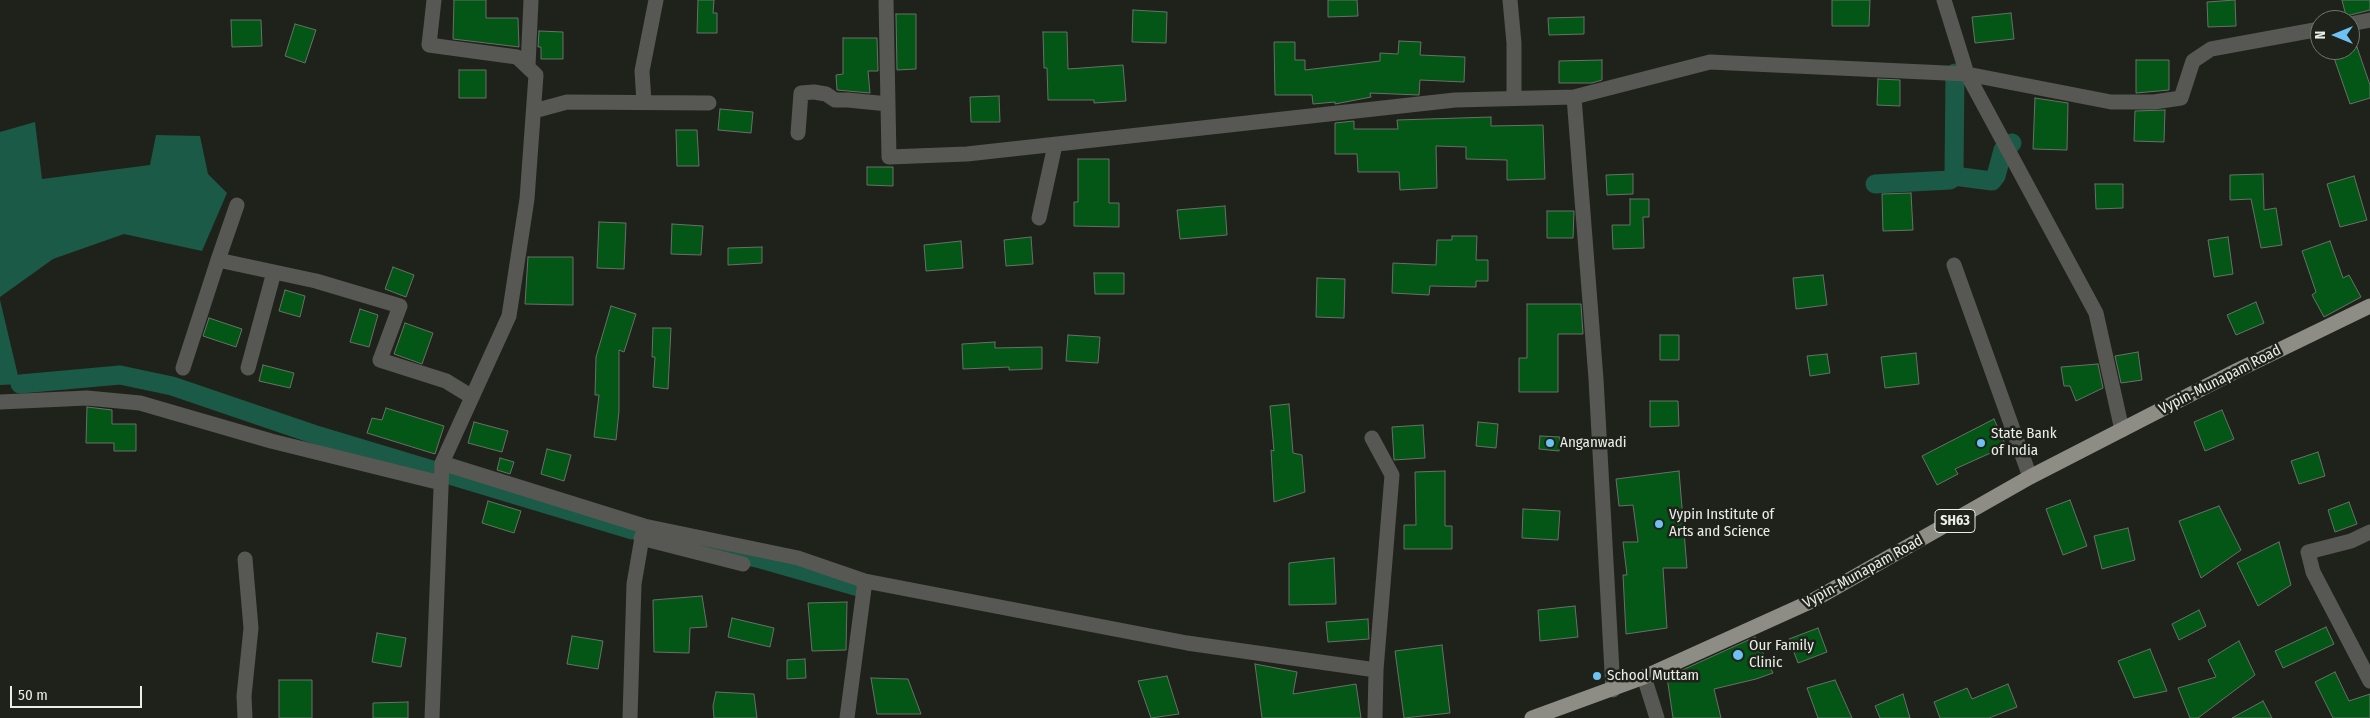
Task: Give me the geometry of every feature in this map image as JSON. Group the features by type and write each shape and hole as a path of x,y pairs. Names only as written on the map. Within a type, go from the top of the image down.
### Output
{"main road":[{"name":"Vypin-Munapam Road","path":"1532,718 1613,690 1812,601 2030,477 2238,370 2370,306"}],"street":[{"path":"432,718 442,463 509,316 526,199 536,74 517,56 429,45 434,0"},
{"path":"528,66 531,0"},
{"path":"644,102 642,71 656,0"},
{"path":"886,0 889,157 967,154 1455,100 1574,97 1710,62 1967,74 2110,102 2154,102 2181,98 2193,61 2211,49 2310,31"},
{"path":"1510,0 1514,43 1514,98"},
{"path":"1944,0 1967,74 2096,314 2122,430"},
{"path":"798,133 801,94 814,92 826,94 835,100 888,104"},
{"path":"1574,97 1596,379 1613,690"},
{"path":"534,112 567,102 710,103"},
{"path":"1039,218 1055,145"},
{"path":"183,368 237,205"},
{"path":"218,260 316,282 400,306 380,360 446,381 472,398"},
{"path":"1954,265 2030,477"},
{"path":"248,368 274,272"},
{"path":"0,402 87,398 140,403 271,441 441,483"},
{"path":"1372,438 1392,475 1376,670 1375,718"},
{"path":"442,463 743,564"},
{"path":"643,532 798,558 865,582 1187,643 1376,670"},
{"path":"630,718 634,584 643,532"},
{"path":"2370,532 2351,541 2308,552 2313,572 2370,681"},
{"path":"245,559 251,628 244,696 245,718"},
{"path":"847,718 865,582"},
{"path":"1644,677 1657,718"}],"shaded area":[{"path":"35,122 42,179 150,165 156,135 200,136 208,174 227,193 202,251 124,234 53,259 0,297 0,132"},
{"path":"0,300 20,384 0,385"}],"building":[{"path":"454,0 486,0 486,18 518,18 519,47 453,39"},
{"path":"698,0 714,0 713,13 717,13 717,33 697,33"},
{"path":"1328,0 1357,0 1358,16 1328,17"},
{"path":"1832,0 1870,0 1869,26 1832,26"},
{"path":"2235,0 2236,26 2208,27 2207,2"},
{"path":"2342,0 2370,0 2370,10 2360,12 2360,10 2344,10"},
{"path":"1133,10 1167,12 1166,43 1132,42"},
{"path":"2011,13 2014,39 1975,43 1972,17"},
{"path":"896,14 916,14 916,69 897,70"},
{"path":"1584,17 1584,34 1549,35 1548,18"},
{"path":"231,20 261,20 262,46 232,47"},
{"path":"295,24 316,30 305,63 285,56"},
{"path":"539,31 563,32 563,59 541,59 541,47 538,47"},
{"path":"1043,32 1067,32 1068,69 1123,65 1126,101 1094,103 1094,100 1048,100 1047,68 1044,68"},
{"path":"843,38 877,38 878,71 868,71 870,93 837,90 836,75 843,74"},
{"path":"1399,41 1421,42 1420,55 1465,57 1464,82 1420,80 1419,95 1370,93 1371,97 1335,104 1335,102 1313,104 1312,95 1275,95 1274,42 1295,42 1295,60 1305,60 1305,70 1380,61 1380,53 1398,54"},
{"path":"2360,56 2370,85 2370,98 2350,104 2335,60 2360,60"},
{"path":"1602,60 1602,80 1592,83 1559,83 1559,61"},
{"path":"2136,60 2169,60 2169,90 2136,93"},
{"path":"459,70 486,70 486,98 459,98"},
{"path":"1878,79 1900,80 1900,106 1877,105"},
{"path":"999,96 1000,122 971,122 970,97"},
{"path":"2035,98 2068,103 2067,150 2033,149"},
{"path":"720,109 753,112 751,133 718,130"},
{"path":"2165,110 2164,142 2134,141 2135,111"},
{"path":"1491,117 1491,126 1543,125 1545,179 1507,180 1507,160 1466,159 1466,147 1436,146 1437,188 1400,190 1399,172 1358,172 1357,154 1335,154 1335,123 1354,121 1354,129 1398,129 1397,120"},
{"path":"676,130 697,130 699,166 677,166"},
{"path":"1078,159 1109,159 1109,203 1119,203 1119,227 1074,226 1074,202 1078,202"},
{"path":"867,167 893,167 893,186 867,185"},
{"path":"1633,174 1633,194 1607,195 1606,175"},
{"path":"2263,174 2264,210 2276,208 2282,245 2261,248 2251,199 2230,200 2230,175"},
{"path":"2354,176 2367,220 2340,227 2327,184"},
{"path":"2095,184 2123,184 2123,208 2096,209"},
{"path":"1911,193 1913,230 1883,231 1882,194"},
{"path":"1630,199 1649,199 1649,217 1643,217 1644,248 1613,249 1612,225 1630,225"},
{"path":"1225,206 1227,235 1180,239 1177,210"},
{"path":"1547,211 1574,211 1573,238 1547,238"},
{"path":"599,222 626,223 624,269 597,268"},
{"path":"672,224 703,226 701,255 671,254"},
{"path":"1452,236 1477,236 1476,260 1488,260 1488,281 1476,281 1476,287 1430,286 1429,295 1392,293 1393,263 1436,265 1437,240 1452,240"},
{"path":"1031,237 1033,264 1006,266 1004,240"},
{"path":"2228,237 2233,274 2214,277 2208,240"},
{"path":"961,241 963,268 926,271 924,245"},
{"path":"2330,241 2343,278 2349,275 2361,297 2324,317 2312,295 2316,292 2302,251"},
{"path":"762,247 762,263 728,265 728,248"},
{"path":"528,257 573,257 573,305 525,304"},
{"path":"393,267 414,275 406,297 385,289"},
{"path":"1094,273 1124,273 1124,294 1095,294"},
{"path":"1823,275 1827,305 1796,309 1793,278"},
{"path":"1317,278 1345,279 1344,318 1316,317"},
{"path":"285,290 305,296 300,317 279,311"},
{"path":"2256,302 2264,323 2236,335 2227,315"},
{"path":"1527,304 1581,304 1583,334 1558,334 1558,392 1519,392 1519,358 1527,358"},
{"path":"611,306 636,314 624,352 619,350 619,411 616,440 594,437 599,395 595,395 596,357"},
{"path":"360,309 378,315 369,347 350,342"},
{"path":"209,318 242,329 236,347 203,336"},
{"path":"405,323 433,333 422,364 394,354"},
{"path":"653,328 671,328 668,389 653,387 655,357 652,357"},
{"path":"1068,335 1100,337 1098,363 1066,361"},
{"path":"1660,335 1679,335 1679,360 1660,360"},
{"path":"995,342 995,348 1042,347 1042,369 1009,370 1009,367 963,369 962,344"},
{"path":"2138,352 2142,380 2121,383 2115,356"},
{"path":"1916,353 1919,384 1885,388 1881,357"},
{"path":"1827,354 1830,373 1810,376 1807,356"},
{"path":"2098,364 2103,388 2076,401 2070,386 2064,386 2061,367"},
{"path":"263,365 294,373 290,388 259,381"},
{"path":"1650,401 1678,401 1679,426 1650,427"},
{"path":"1289,404 1293,453 1302,455 1305,492 1274,502 1271,450 1274,451 1270,406"},
{"path":"87,407 112,410 112,424 136,424 136,451 114,451 114,443 86,443"},
{"path":"386,408 444,426 435,454 367,433 372,418 382,420"},
{"path":"2222,410 2234,439 2205,451 2194,422"},
{"path":"1994,419 2006,446 1955,469 1958,474 1937,485 1922,456"},
{"path":"474,422 508,431 502,452 468,443"},
{"path":"1478,422 1498,424 1496,448 1476,446"},
{"path":"1423,425 1425,458 1394,460 1392,427"},
{"name":"Anganwadi","path":"1540,436 1560,437 1559,451 1539,449"},
{"path":"547,449 571,455 564,481 541,474"},
{"path":"2318,452 2325,476 2299,484 2291,461"},
{"path":"500,458 514,462 510,474 497,470"},
{"path":"1445,471 1445,526 1452,526 1452,549 1404,549 1404,525 1416,525 1415,472"},
{"name":"Vypin Institute of Arts and Science","path":"1679,471 1687,568 1663,568 1667,628 1626,634 1623,575 1627,575 1623,542 1638,542 1633,505 1619,506 1616,479"},
{"path":"2070,500 2087,546 2063,555 2046,509"},
{"path":"488,501 521,511 514,533 482,523"},
{"path":"2349,502 2357,524 2335,532 2328,510"},
{"path":"2219,506 2241,550 2201,578 2179,521"},
{"path":"1523,509 1560,511 1558,540 1522,538"},
{"path":"2128,528 2135,560 2102,569 2094,536"},
{"path":"2279,542 2291,585 2258,606 2237,563"},
{"path":"1334,558 1336,604 1289,605 1289,563"},
{"path":"702,596 707,627 690,628 689,653 654,652 653,600"},
{"path":"847,602 846,650 812,651 808,603"},
{"path":"1575,606 1578,637 1540,641 1538,610"},
{"path":"2199,610 2206,626 2179,640 2172,624"},
{"path":"732,618 774,628 770,647 728,637"},
{"path":"1368,619 1369,639 1328,642 1326,622"},
{"path":"2326,627 2334,644 2283,668 2275,651"},
{"path":"1818,628 1827,652 1798,663 1789,639"},
{"path":"377,633 406,638 401,667 372,662"},
{"path":"572,636 603,641 598,669 567,664"},
{"name":"Our Family Clinic","path":"1755,637 1773,673 1714,689 1721,718 1673,718 1667,677"},
{"path":"2239,641 2255,675 2198,718 2190,718 2178,688 2216,677 2208,660"},
{"path":"1442,645 1450,713 1404,718 1395,651"},
{"path":"2150,649 2167,691 2134,698 2118,661"},
{"path":"805,659 806,678 787,679 787,660"},
{"path":"1255,664 1297,672 1293,694 1356,684 1361,718 1262,718"},
{"path":"2335,672 2349,701 2370,694 2370,718 2333,718 2315,682"},
{"path":"1167,676 1179,714 1151,718 1138,681"},
{"path":"871,678 908,679 921,714 877,714"},
{"path":"279,680 312,680 312,718 279,718"},
{"path":"1835,680 1852,718 1818,718 1807,688"},
{"path":"2008,684 2017,707 1989,718 1940,718 1934,702 1967,688 1972,699"},
{"path":"716,692 754,694 757,718 714,718 713,706"},
{"path":"1903,694 1910,718 1880,718 1875,706"},
{"path":"2263,701 2272,718 2232,718"},
{"path":"408,702 408,718 373,718 373,703"}],"waterway":[{"path":"1955,73 1954,172 1961,177 1992,181 1996,176 2003,150 2012,143"},
{"path":"1875,184 1950,180 1958,175"},
{"path":"20,384 120,375 172,386 313,434 632,530"},
{"path":"703,547 761,559 859,587"}],"place":[{"name":"Anganwadi","path":"1550,443"},
{"name":"State Bank of India","path":"1981,443"},
{"name":"Vypin Institute of Arts and Science","path":"1659,524"},
{"name":"Our Family Clinic","path":"1738,655"},
{"name":"School Muttam","path":"1597,676"}]}
